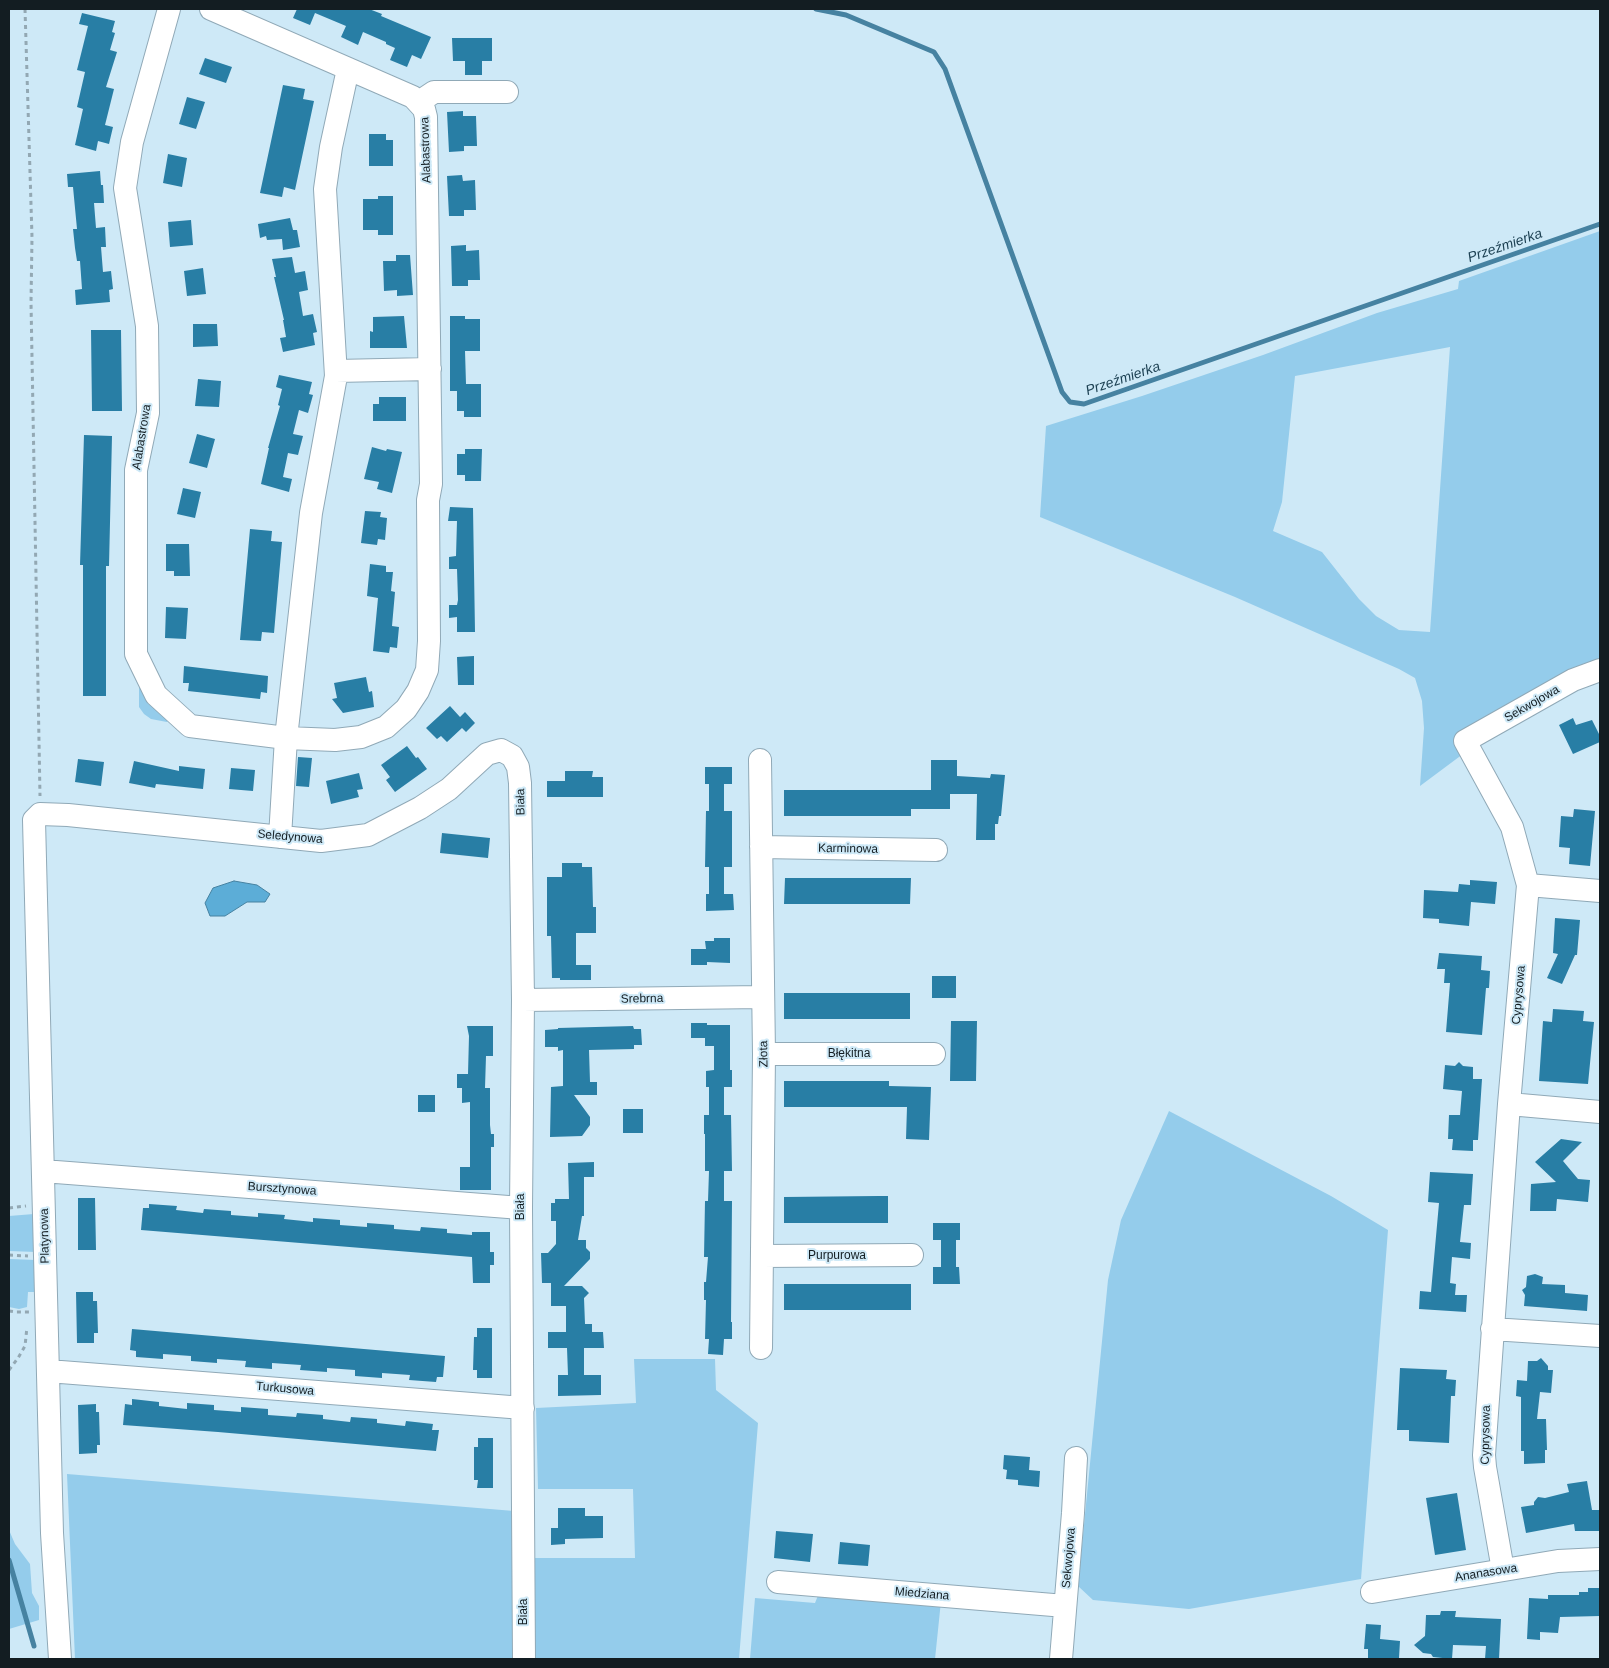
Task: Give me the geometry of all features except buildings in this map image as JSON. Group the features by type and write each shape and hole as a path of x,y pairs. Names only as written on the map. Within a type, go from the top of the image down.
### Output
{"street":[{"name":"Alabastrowa","path":"169,9 132,142 125,188 146,317 147,336 148,413 136,470 136,654 156,695 190,726 286,738 335,740 361,737 386,727 406,709 418,691 427,670 429,641 428,500 431,484 427,125 424,109 413,97 210,9"},
{"path":"280,837 286,738 311,513 336,376 325,189 331,147 348,69"},
{"path":"419,102 434,92 508,92"},
{"path":"336,371 430,369"},
{"name":"Sekwojowa","path":"1465,742 1573,680 1600,670"},
{"name":"Cyprysowa","path":"1465,742 1512,827 1528,885 1509,1104 1484,1455 1503,1570"},
{"name":"Seledynowa","path":"40,814 68,815 321,841 368,835 420,808 449,789 487,754 501,750 512,756"},
{"name":"Biała","path":"512,756 518,767 520,783 523,1000 521,1208 524,1659"},
{"name":"Złota","path":"760,760 764,1054 761,1348"},
{"name":"Platynowa","path":"40,814 34,820 52,1533 60,1659"},
{"name":"Karminowa","path":"761,847 936,850"},
{"path":"1528,885 1600,891"},
{"name":"Srebrna","path":"523,1000 762,997"},
{"name":"Błękitna","path":"764,1054 934,1054"},
{"path":"1509,1104 1600,1112"},
{"name":"Bursztynowa","path":"43,1171 521,1208"},
{"name":"Purpurowa","path":"762,1256 912,1256"},
{"path":"1492,1328 1600,1336"},
{"name":"Turkusowa","path":"48,1371 523,1408"},
{"name":"Sekwojowa","path":"1060,1659 1076,1458"},
{"name":"Ananasowa","path":"1372,1592 1558,1561 1600,1559"},
{"name":"Miedziana","path":"778,1582 1065,1606"}],"path":[{"path":"26,9 32,237 31,302 40,814"},
{"path":"9,1255 37,1256"},
{"path":"9,1370 25,1346 29,1303"}],"shaded area":[{"path":"1600,231 1600,663 1463,754 1420,786 1424,728 1422,701 1415,678 1399,669 1235,597 1040,517 1046,426 1263,355 1377,313 1458,289 1459,281","holes":["1450,347 1430,632 1399,630 1376,616 1359,599 1322,552 1273,531 1282,502 1295,376"]},
{"path":"139,688 143,688 169,717 167,722 151,719 144,714 139,707"},
{"path":"234,881 257,885 270,894 265,902 247,902 225,916 210,916 205,903 213,888"},
{"path":"1169,1111 1331,1196 1388,1230 1361,1579 1189,1609 1093,1600 1078,1586 1108,1280 1121,1220"},
{"path":"34,1214 36,1252 9,1251 9,1216"},
{"path":"9,1259 36,1260 35,1292 28,1292 27,1307 19,1309 9,1307"},
{"path":"634,1359 715,1359 716,1390 758,1423 739,1659 534,1659 532,1558 635,1558 633,1489 538,1489 536,1408 636,1403"},
{"path":"67,1474 514,1511 516,1659 75,1659"},
{"path":"9,1530 15,1544 30,1564 32,1593 39,1606 39,1620 9,1629"},
{"path":"819,1593 941,1601 935,1659 750,1659 755,1598 815,1603"}],"waterway":[{"name":"Przeźmierka","path":"816,9 846,15 934,52 945,69 1062,392 1070,402 1084,404 1600,224"},
{"path":"9,1560 34,1646"}]}
